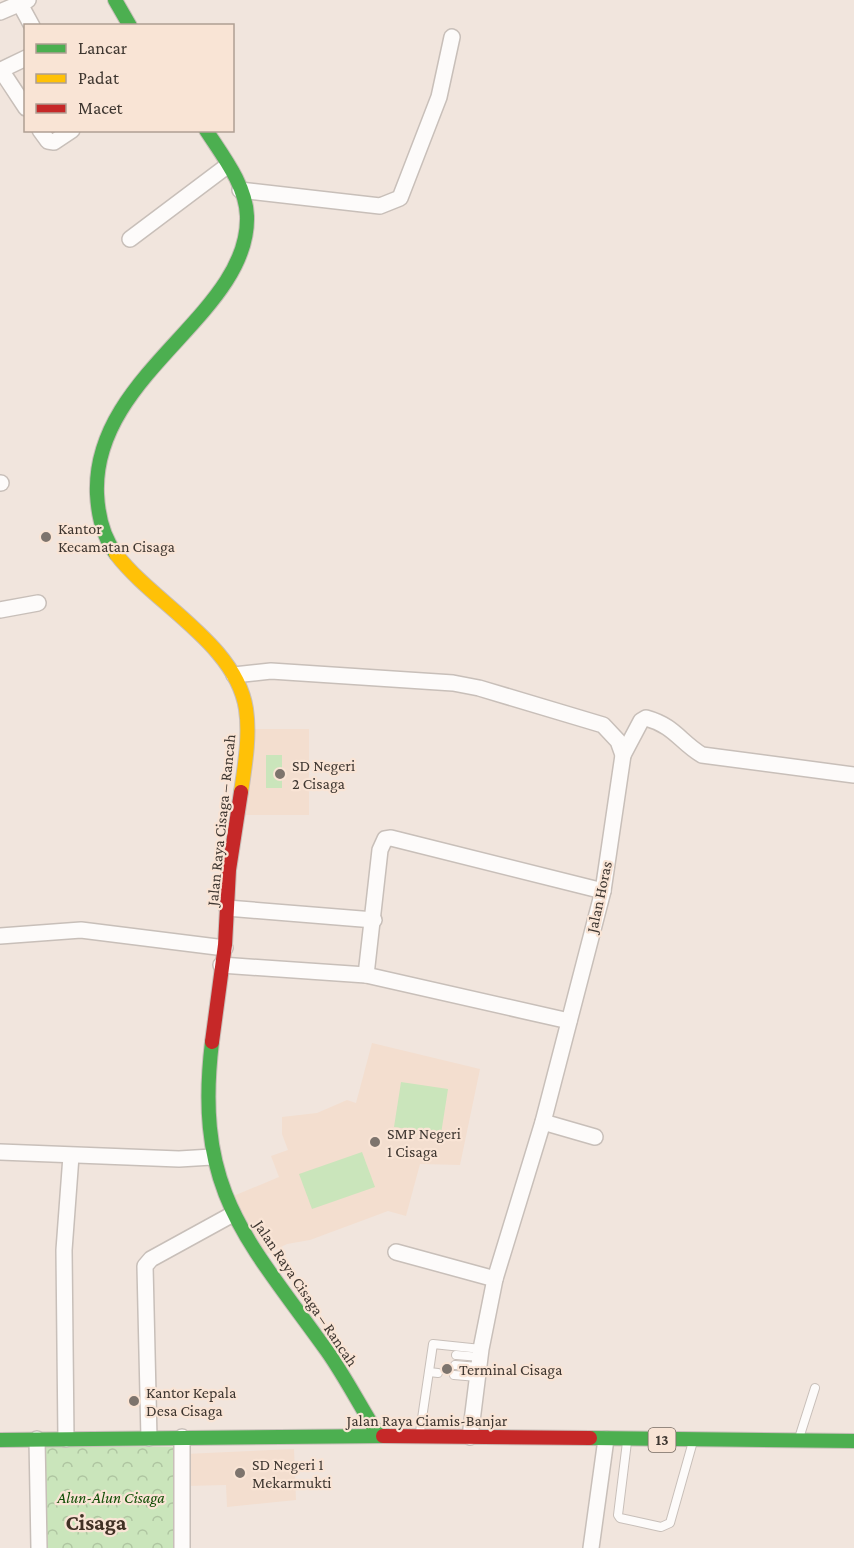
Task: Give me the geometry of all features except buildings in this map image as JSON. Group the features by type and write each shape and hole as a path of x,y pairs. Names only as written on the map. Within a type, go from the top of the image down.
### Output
{"main road":[{"path":"115,0 129,24"},
{"name":"Jalan Raya Cisaga – Rancah","path":"207,132 240,190 247,215 247,233 235,265 220,288 135,387 115,417 96,467 96,510 102,531 124,565 152,597 209,644 234,675 242,691 248,726 242,799 228,883 225,948 221,965 211,1062 212,1157 233,1214 330,1357 379,1436"},
{"name":"Jalan Raya Ciamis-Banjar","path":"0,1440 419,1436 693,1441 854,1441"}],"street":[{"path":"0,12 24,2 31,24"},
{"path":"240,190 380,206 400,198 439,97 452,37"},
{"path":"24,59 1,70 24,105"},
{"path":"41,132 48,141 54,142 69,132"},
{"path":"130,239 227,166"},
{"path":"0,610 38,603"},
{"path":"234,675 272,671 466,685 593,720 612,731 623,754"},
{"path":"623,754 641,721 646,718 675,730 692,749 702,754 854,775"},
{"name":"Jalan Horas","path":"470,1437 479,1362 495,1279 543,1122 603,891 623,754"},
{"path":"366,975 381,843 391,838 603,891"},
{"path":"227,908 374,920"},
{"path":"0,936 81,930 225,948"},
{"path":"221,965 366,975 569,1021"},
{"path":"543,1122 595,1137"},
{"path":"0,1152 179,1160 212,1157"},
{"path":"66,1439 64,1250 71,1156"},
{"path":"149,1438 145,1266 151,1259 233,1214"},
{"path":"396,1252 495,1279"},
{"path":"182,1437 182,1548"},
{"path":"37,1439 39,1548"},
{"path":"591,1548 606,1439"}],"lane":[{"path":"419,1436 429,1372 435,1363 436,1353 433,1344 479,1362"},
{"path":"456,1355 479,1362"},
{"path":"455,1365 479,1362"},
{"path":"454,1375 479,1362"},
{"path":"429,1372 438,1373"},
{"path":"798,1440 815,1388"},
{"path":"627,1439 618,1515 620,1518 661,1527 670,1523 693,1441"}],"shaded area":[{"name":"SD Negeri 2 Cisaga","path":"254,729 309,729 309,815 244,815"},
{"name":"SMP Negeri 1 Cisaga","path":"372,1043 480,1069 460,1165 420,1164 406,1216 388,1211 310,1240 287,1244 265,1255 231,1197 279,1177 271,1156 288,1150 282,1134 282,1117 317,1113 347,1100 356,1103"},
{"name":"SD Negeri 1 Mekarmukti","path":"294,1449 296,1500 227,1507 226,1485 186,1486 185,1454"}],"green space":[{"path":"266,755 282,755 282,788 266,788"},
{"path":"401,1082 448,1089 441,1134 394,1127"},
{"path":"362,1152 375,1187 312,1209 299,1174"},
{"name":"Alun-Alun Cisaga","path":"42,1446 179,1447 177,1548 44,1548"}],"traffic: fast":[{"path":"115,0 129,24"},
{"path":"116,554 105,533 99,509 97,494 102,452 119,414 143,379 200,316 224,284 241,251 247,216 246,204 238,182 207,132"},
{"path":"212,1042 208,1093 211,1137 219,1175 232,1210 272,1276 334,1361 379,1436"},
{"path":"0,1440 383,1436"},
{"path":"590,1438 854,1441"}],"traffic: slow":[{"path":"116,554 132,572 210,645 227,664 239,686 246,709 247,730 241,792"}],"traffic: jam":[{"path":"212,1042 225,945 229,870 241,792"},
{"path":"383,1436 590,1438"}],"place":[{"name":"Kantor Kecamatan Cisaga","path":"46,537"},
{"name":"SD Negeri 2 Cisaga","path":"280,774"},
{"name":"SMP Negeri 1 Cisaga","path":"375,1142"},
{"name":"Terminal Cisaga","path":"447,1369"},
{"name":"Kantor Kepala Desa Cisaga","path":"134,1401"},
{"name":"SD Negeri 1 Mekarmukti","path":"240,1473"}],"district":[{"name":"Cisaga","path":"96,1522"}]}
